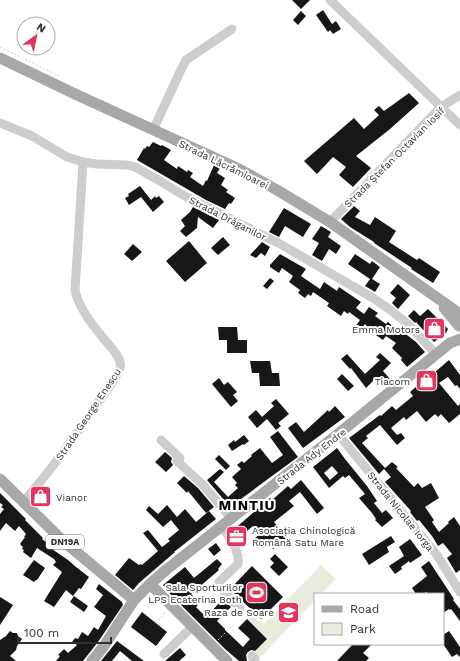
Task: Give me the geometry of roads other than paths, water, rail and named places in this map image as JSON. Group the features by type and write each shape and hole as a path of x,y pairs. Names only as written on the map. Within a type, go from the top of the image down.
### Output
{"main road":[{"name":"Strada Lăcrămioarei","path":"0,58 239,169 277,190 330,222 460,314"},
{"name":"Strada Lăcrămioarei","path":"433,295 458,334"},
{"name":"Strada Ady Endre","path":"92,661 104,646 134,600 150,584 338,434 436,354 458,334"},
{"name":"DN19A","path":"0,479 62,540 134,600"},
{"path":"150,584 227,661"}],"street":[{"path":"332,0 460,124"},
{"path":"153,130 176,78 186,60 232,29"},
{"name":"Strada Ștefan Octavian Iosif","path":"330,222 441,107 460,95"},
{"name":"Strada Drăganilor","path":"0,123 32,136 68,157 83,162 127,165 135,167 183,195 282,245 373,298 408,324 436,354"},
{"name":"Strada George Enescu","path":"23,502 66,448 110,385 120,366 120,360 79,304 75,290 83,162"},
{"name":"Strada Nicolae Iorga","path":"338,434 436,555 460,592"},
{"path":"161,440 180,458 177,461 202,484 232,519"},
{"path":"222,526 236,549 239,559 238,564 218,584 240,608"},
{"path":"164,654 192,627"}],"place":[{"name":"Emma Motors","path":"435,329"},
{"name":"Tiacom","path":"426,381"},
{"name":"Vianor","path":"41,497"},
{"name":"Asociația Chinologică Română Satu Mare","path":"237,536"},
{"name":"Sala Sporturilor LPS Ecaterina Both","path":"257,593"},
{"name":"Raza de Soare","path":"289,612"}],"district":[{"name":"MINTIU","path":"247,505"}]}
